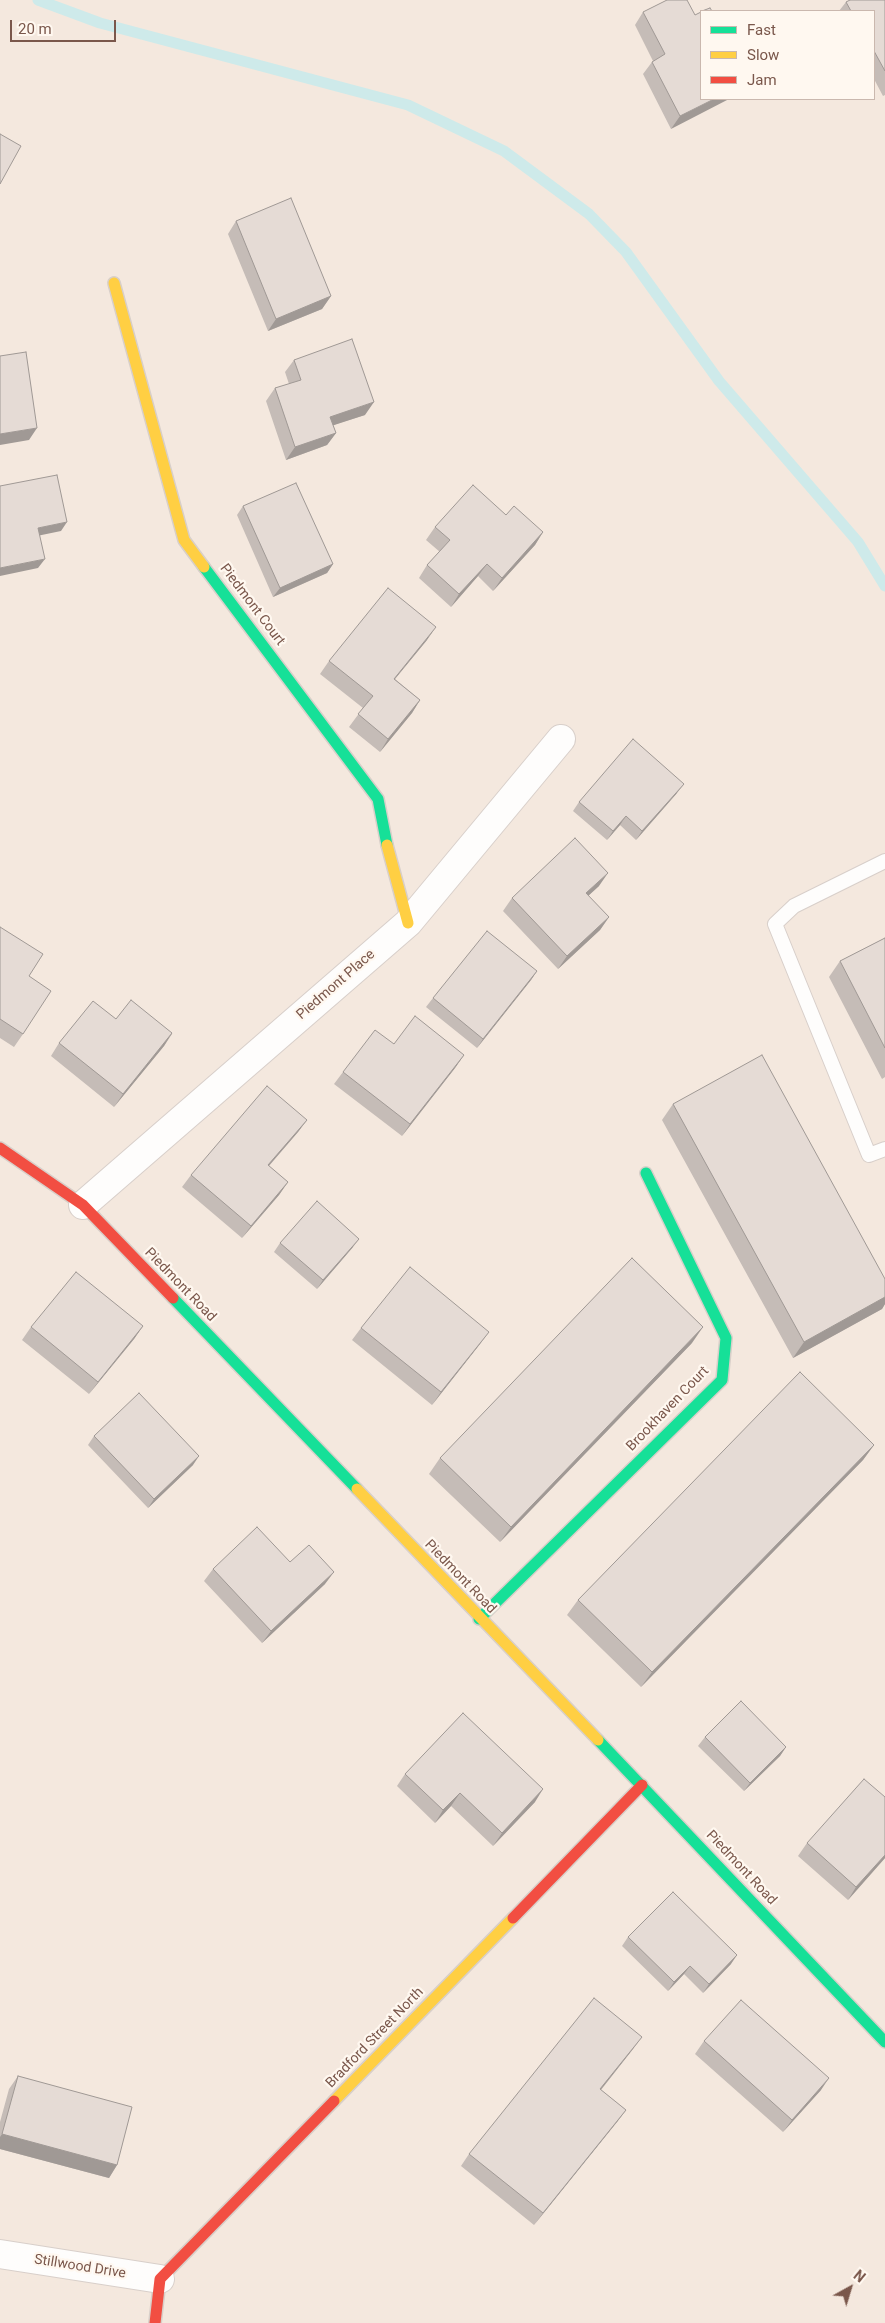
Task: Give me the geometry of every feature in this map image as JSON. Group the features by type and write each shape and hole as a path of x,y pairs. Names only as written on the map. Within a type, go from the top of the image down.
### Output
{"street":[{"name":"Piedmont Court","path":"114,283 184,540 378,799 388,848 408,923"},
{"name":"Piedmont Place","path":"83,1205 408,923 561,739"},
{"name":"Piedmont Road","path":"0,1148 83,1205 479,1619 642,1785 885,2042"},
{"name":"Brookhaven Court","path":"479,1619 722,1380 726,1338 646,1173"},
{"name":"Bradford Street North","path":"160,2279 642,1785"},
{"name":"Stillwood Drive","path":"0,2254 160,2279"},
{"path":"155,2323 160,2279"}],"lane":[{"path":"885,861 794,906 775,924 869,1155 885,1148"}],"shaded area":[{"path":"0,0 885,0 885,2323 0,2323"}],"building":[{"path":"667,0 687,0 695,15 700,12 700,100 712,100 680,116 652,62 665,54 643,12"},
{"path":"850,0 885,0 885,71 875,53 875,10 850,10 846,2"},
{"path":"0,134 21,146 0,184"},
{"path":"291,198 331,296 276,319 236,221"},
{"path":"352,339 374,402 330,417 336,433 295,447 275,388 301,380 294,360"},
{"path":"26,352 37,428 0,434 0,356"},
{"path":"57,475 67,522 38,528 45,559 0,568 0,486"},
{"path":"296,483 333,564 280,588 243,506"},
{"path":"473,485 506,515 514,506 543,532 502,578 487,564 459,594 427,565 450,540 435,527"},
{"path":"388,588 436,627 394,679 420,700 388,739 358,714 373,696 329,661"},
{"path":"633,739 684,784 642,831 626,816 613,831 579,802"},
{"path":"575,838 608,873 586,893 609,917 567,956 512,898"},
{"path":"0,927 43,954 29,976 51,991 23,1034 0,1019"},
{"path":"487,931 537,971 483,1039 433,998"},
{"path":"885,938 885,1048 840,961"},
{"path":"131,1000 172,1033 123,1094 59,1043 93,1001 116,1019"},
{"path":"415,1016 464,1055 410,1124 343,1072 375,1030 394,1044"},
{"path":"762,1055 885,1279 885,1297 804,1342 673,1104"},
{"path":"267,1086 307,1120 268,1165 288,1182 251,1226 191,1175"},
{"path":"317,1201 359,1239 323,1280 280,1243"},
{"path":"632,1258 703,1327 511,1527 440,1458"},
{"path":"410,1267 489,1332 441,1392 361,1328"},
{"path":"76,1272 143,1326 98,1382 31,1327"},
{"path":"800,1372 874,1445 652,1672 578,1600"},
{"path":"139,1393 199,1456 154,1499 94,1436"},
{"path":"257,1527 290,1562 309,1545 334,1572 271,1631 213,1569"},
{"path":"741,1701 786,1747 750,1783 705,1737"},
{"path":"463,1713 543,1789 502,1833 460,1793 443,1810 405,1774"},
{"path":"864,1779 885,1797 885,1855 856,1887 807,1843"},
{"path":"673,1892 737,1955 709,1984 690,1966 674,1982 628,1937"},
{"path":"594,1998 642,2037 600,2089 626,2110 543,2213 469,2154"},
{"path":"741,2000 829,2078 792,2120 704,2041"},
{"path":"18,2076 132,2107 117,2165 2,2134"}],"waterway":[{"path":"38,0 100,23 408,105 504,151 589,214 626,252 719,381 858,542 885,586"}],"traffic: fast":[{"path":"204,567 378,799 387,845"},
{"path":"479,1619 722,1380 726,1338 646,1173"},
{"path":"173,1298 357,1489"},
{"path":"598,1740 885,2042"}],"traffic: slow":[{"path":"114,283 184,540 204,567"},
{"path":"387,845 408,923"},
{"path":"357,1489 598,1740"},
{"path":"334,2101 513,1918"}],"traffic: jam":[{"path":"0,1148 83,1205 173,1298"},
{"path":"513,1918 642,1785"},
{"path":"155,2323 160,2279 334,2101"}]}
